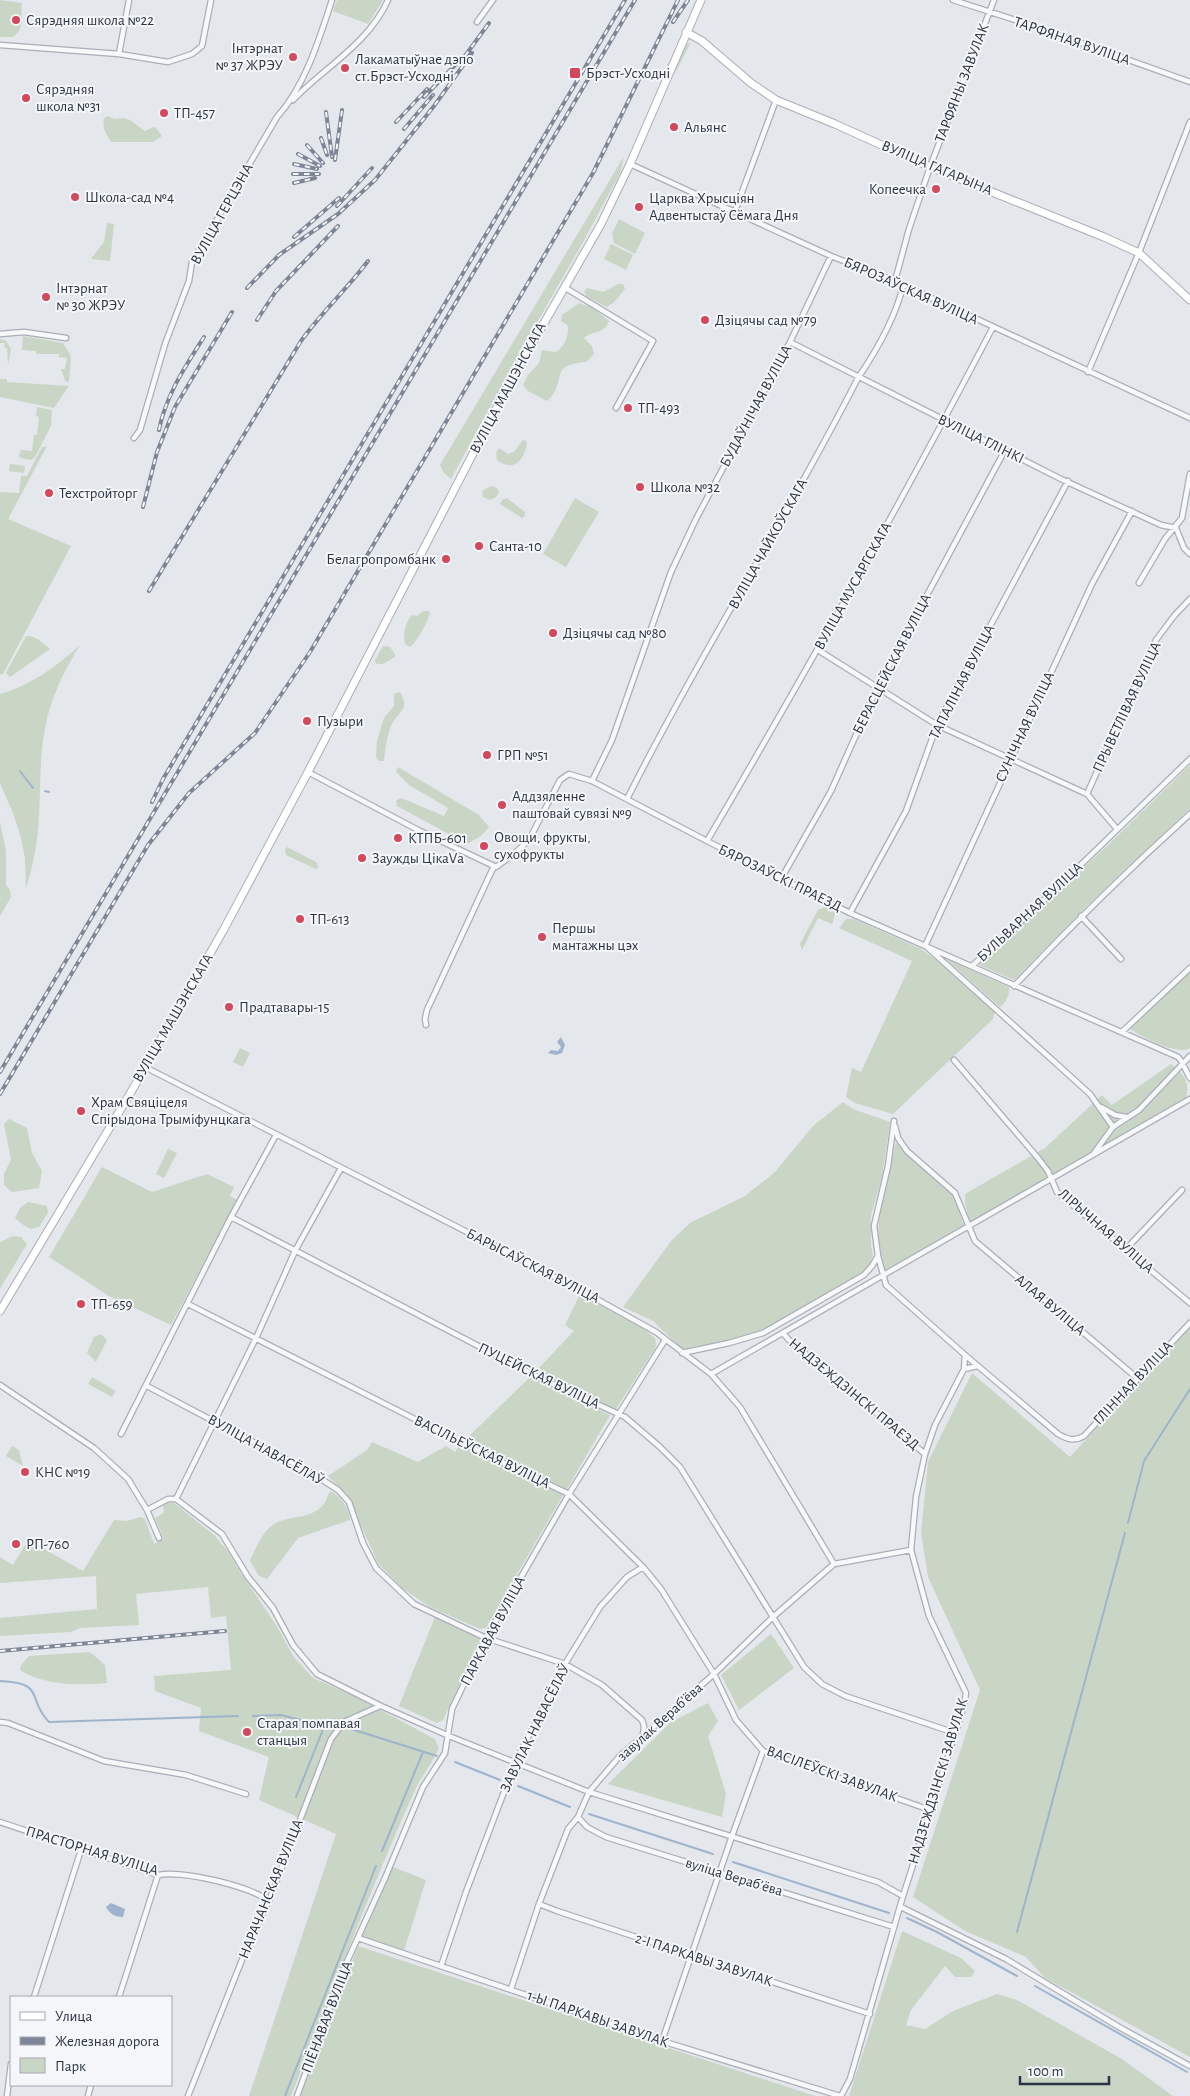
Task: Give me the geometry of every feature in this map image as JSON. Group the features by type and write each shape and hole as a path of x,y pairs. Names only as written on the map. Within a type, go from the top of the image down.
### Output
{"main road":[{"name":"ВУЛІЦА МАШЭНСКАГА","path":"0,1311 145,1067 224,928 308,772 509,384 601,224 630,164 701,0"},
{"name":"ВУЛІЦА ГАГАРЫНА","path":"686,32 702,41 742,76 776,100 930,167 1139,253 1190,300"}],"street":[{"path":"119,54 129,0"},
{"path":"0,45 119,54 168,62 199,50 204,42 212,0"},
{"name":"ВУЛІЦА ГЕРЦЭНА","path":"134,438 142,423 165,344 189,281 192,262 277,117 296,92 332,0"},
{"path":"287,106 303,89 351,49 378,17 388,0"},
{"path":"477,22 493,0"},
{"name":"ТАРФЯНАЯ ВУЛІЦА","path":"953,0 1036,27 1190,82"},
{"name":"ТАРФЯНЫ ЗАВУЛАК","path":"895,282 909,229 930,167 994,0"},
{"path":"735,211 776,100"},
{"path":"1088,372 1139,253 1190,122"},
{"name":"БЯРОЗАЎСКАЯ ВУЛІЦА","path":"630,164 831,256 895,282 1190,418"},
{"name":"БУДАЎНІЧАЯ ВУЛІЦА","path":"592,781 612,740 671,572 696,519 790,342 831,256"},
{"name":"ВУЛІЦА ЧАЙКОЎСКАГА","path":"627,799 659,736 741,592 858,378 874,354 895,311 903,286"},
{"path":"564,287 653,341 616,408"},
{"name":"ВУЛІЦА МУСАРГСКАГА","path":"707,841 818,650 994,327"},
{"path":"0,334 24,332 66,338"},
{"name":"ВУЛІЦА ГЛІНКІ","path":"790,342 858,378 1068,481 1161,525 1176,528"},
{"name":"БЕРАСЦЕЙСКАЯ ВУЛІЦА","path":"781,879 831,791 877,688 1005,450"},
{"path":"1139,583 1165,539 1176,528 1184,514 1190,474"},
{"name":"ТАПАЛІНАЯ ВУЛІЦА","path":"850,913 906,811 937,725 1068,481"},
{"name":"СУНІЧНАЯ ВУЛІЦА","path":"925,946 1092,584 1132,511"},
{"path":"1176,528 1184,548 1190,554"},
{"name":"ПРЫВЕТЛІВАЯ ВУЛІЦА","path":"1087,794 1156,640 1174,616 1190,600"},
{"path":"818,650 937,725 1087,794 1117,829"},
{"name":"БУЛЬВАРНАЯ ВУЛІЦА","path":"1014,986 972,966 1190,759"},
{"path":"308,772 420,831 496,867 529,840 560,780 569,774 592,781"},
{"name":"БЯРОЗАЎСКІ ПРАЕЗД","path":"592,781 850,913 972,966"},
{"path":"1190,814 1147,852 1081,916 1014,986 1123,1031 1178,1057 1184,1063 1185,1071 1190,1078"},
{"path":"426,1026 427,1010 494,866"},
{"path":"1081,916 1121,959"},
{"path":"925,946 1090,1094 1112,1127"},
{"path":"1123,1031 1190,968"},
{"path":"1094,1154 1112,1127 1139,1110 1190,1056"},
{"name":"ЛІРЫЧНАЯ ВУЛІЦА","path":"954,1060 1038,1158 1052,1179 1057,1192 1190,1304"},
{"name":"БАРЫСАЎСКАЯ ВУЛІЦА","path":"145,1067 597,1299 656,1332 711,1374 740,1407 834,1564"},
{"path":"711,1374 1190,1099"},
{"path":"1100,1107 1116,1115 1127,1117"},
{"name":"АЛАЯ ВУЛІЦА","path":"878,1256 874,1226 888,1166 894,1121 898,1138 907,1151 954,1193 975,1241 1137,1378"},
{"path":"122,1434 231,1218 276,1135"},
{"path":"176,1499 256,1338 295,1251 341,1168"},
{"path":"1126,1249 1182,1190"},
{"name":"ПУЦЕЙСКАЯ ВУЛІЦА","path":"231,1218 536,1376 625,1417 680,1468 804,1667 822,1684 845,1696 955,1733"},
{"path":"878,1256 886,1285 978,1366"},
{"path":"682,1353 729,1343 763,1333 864,1275 878,1256"},
{"name":"ВАСІЛЬЕЎСКАЯ ВУЛІЦА","path":"188,1304 464,1444 569,1494 643,1567 661,1589 714,1674"},
{"name":"ГЛІННАЯ ВУЛІЦА","path":"978,1366 1058,1434 1067,1439 1074,1440 1084,1436 1190,1323"},
{"name":"НАДЗЕЖДЗІНСКІ ПРАЕЗД","path":"783,1333 925,1454"},
{"name":"ПАРКАВАЯ ВУЛІЦА","path":"358,1938 423,1787 445,1753 452,1709 486,1638 569,1494 666,1340"},
{"name":"НАДЗЕЖДЗІНСКІ ЗАВУЛАК","path":"901,1907 966,1693 929,1616 911,1550 916,1497 925,1454 935,1425 964,1369 965,1355"},
{"path":"964,1369 978,1366"},
{"path":"0,1385 94,1448 128,1479 147,1510 159,1538"},
{"name":"ВУЛІЦА НАВАСЁЛАЎ","path":"147,1386 312,1473 338,1490 349,1502 363,1543 376,1568 414,1604 486,1638 565,1664 602,1685 637,1715 644,1726 643,1735"},
{"path":"147,1510 168,1499 176,1499 222,1534 248,1577 274,1608 293,1645 317,1674 381,1706 449,1736 588,1792 878,1882 904,1896"},
{"path":"834,1564 911,1550"},
{"name":"завулак Верабʼёва","path":"511,1989 539,1904 568,1829 578,1817 588,1792 619,1757 714,1674 773,1617 834,1564"},
{"name":"ЗАВУЛАК НАВАСЁЛАЎ","path":"441,1966 466,1892 515,1763 565,1664 600,1607 627,1577 643,1567"},
{"name":"ВАСІЛЕЎСКІ ЗАВУЛАК","path":"714,1674 736,1720 763,1751 930,1810"},
{"name":"НАРАЧАНСКАЯ ВУЛІЦА","path":"188,2096 254,1932 269,1901 331,1740 344,1722 381,1706"},
{"path":"0,1722 8,1723 104,1761 186,1775 246,1794"},
{"path":"662,2041 690,1955 763,1751"},
{"name":"вуліца Верабʼёва","path":"578,1817 587,1827 606,1837 894,1927"},
{"name":"ПРАСТОРНАЯ ВУЛІЦА","path":"0,1822 158,1875 171,1873 214,1881 258,1893 269,1901"},
{"path":"34,1996 81,1850"},
{"path":"119,1996 158,1875"},
{"name":"2-І ПАРКАВЫ ЗАВУЛАК","path":"539,1904 870,2014"},
{"path":"901,1907 1006,1959 1119,2027 1190,2066"},
{"name":"1-Ы ПАРКАВЫ ЗАВУЛАК","path":"358,1938 662,2041 840,2096 850,2079 901,1907"},
{"name":"ПІЁНАВАЯ ВУЛІЦА","path":"297,2096 316,2039 358,1938"},
{"path":"8,2096 10,2075"}],"green space":[{"path":"0,0 22,3 21,26 13,37 0,37"},
{"path":"337,0 383,0 368,24 333,11"},
{"path":"691,42 674,76 684,46"},
{"path":"108,116 114,119 124,118 130,120 145,131 153,127 156,128 162,136 153,142 112,142 104,128 104,118"},
{"path":"624,156 620,173 582,244 515,361 451,479 444,473 440,465"},
{"path":"619,219 645,233 635,254 614,243 612,234"},
{"path":"107,223 114,224 110,261 91,259 104,242"},
{"path":"611,244 633,255 626,270 604,259"},
{"path":"618,284 623,284 625,289 607,307 587,297 584,292 587,288 603,292"},
{"path":"579,303 591,307 609,321 604,329 584,338 592,346 594,354 586,362 566,367 562,371 557,387 547,401 528,391 523,385 528,375 539,363 542,350 555,352 563,345 567,338 568,326 561,321 562,315"},
{"path":"23,336 63,343 71,356 69,382 65,381 61,369 65,369 67,358 59,357 59,354 36,354 36,351 22,350"},
{"path":"0,339 6,341 11,349 8,365 7,348 4,347 5,343 0,343"},
{"path":"0,379 7,379 7,382 69,386 54,408 0,397"},
{"path":"37,407 52,410 51,426 35,457 31,460 20,458 21,450 32,451 34,435 37,435 39,417 36,416"},
{"path":"523,440 527,442 526,448 517,463 508,465 497,460 496,453 499,448 508,454 514,452"},
{"path":"47,446 8,519 71,546 3,674 0,675 0,492 19,493 21,476 27,476 42,447"},
{"path":"10,464 25,466 24,473 9,471"},
{"path":"491,486 497,488 499,492 496,497 490,500 483,497 482,491"},
{"path":"507,498 525,512 525,516 522,518 500,504 502,500"},
{"path":"575,498 599,512 566,567 543,554"},
{"path":"423,611 429,611 430,613 422,632 410,647 405,644 404,633 406,625 412,615 417,616"},
{"path":"26,636 36,638 50,649 10,677 6,673"},
{"path":"80,645 58,686 47,718 40,773 38,835 26,889 25,858 21,838 0,783 0,694 22,686 43,674"},
{"path":"383,646 390,647 395,657 383,664 376,664 375,660"},
{"path":"400,692 404,707 388,734 384,761 379,761 376,757 377,741 384,718 394,706 394,694"},
{"path":"1190,765 1190,809 1090,903 1014,980 979,965 1108,845"},
{"path":"398,767 479,815 489,827 481,836 467,844 397,806 396,801 401,798 444,816 448,808 409,785 396,772"},
{"path":"0,822 6,851 6,885 10,890 11,897 0,916"},
{"path":"287,847 316,862 318,867 316,869 286,855 285,849"},
{"path":"825,907 836,911 832,924 818,918 802,950 800,944 818,910"},
{"path":"846,919 854,919 921,949 934,958 995,1012 993,1019 893,1114 855,1103 846,1097 852,1068 861,1072 912,961 839,928"},
{"path":"946,959 1009,987 1004,1003 1000,1007"},
{"path":"1190,972 1190,1048 1177,1050 1169,1048 1151,1041 1130,1029"},
{"path":"240,1048 250,1053 243,1067 233,1062"},
{"path":"1171,1064 1185,1078 1187,1087 1186,1098 970,1222 965,1203 965,1194 1045,1148 1102,1095 1112,1105"},
{"path":"843,1102 853,1109 890,1122 882,1177 871,1215 873,1256 869,1266 860,1275 761,1331 724,1341 682,1349 653,1321 623,1307 671,1241 690,1223 745,1196 775,1172 813,1126"},
{"path":"9,1119 27,1128 32,1153 42,1171 39,1188 12,1192 4,1185 4,1174 11,1160 4,1124"},
{"path":"896,1142 906,1154 954,1197 964,1225 885,1270 878,1237 879,1219"},
{"path":"168,1149 177,1153 164,1178 156,1174"},
{"path":"102,1167 152,1192 207,1174 234,1187 230,1196 237,1200 171,1325 109,1296 49,1257"},
{"path":"28,1202 47,1206 48,1213 39,1227 31,1229 15,1218 20,1208"},
{"path":"13,1236 21,1237 27,1244 0,1289 0,1242"},
{"path":"580,1294 644,1329 655,1338 656,1347 616,1409 613,1410 535,1372 574,1331 565,1325"},
{"path":"1190,1327 1190,2057 1045,1978 1026,1957 965,1931 913,1897 980,1690 928,1577 921,1533 928,1462 972,1373 1070,1457"},
{"path":"101,1334 107,1340 96,1362 87,1353 94,1337"},
{"path":"92,1377 116,1391 112,1397 88,1384"},
{"path":"530,1377 610,1415 567,1489 466,1439"},
{"path":"372,1442 418,1462 446,1446 455,1452 459,1446 563,1495 486,1628 480,1629 430,1607 402,1588 378,1563 347,1495 328,1476 367,1450"},
{"path":"12,1446 19,1450 23,1466 6,1456"},
{"path":"331,1491 344,1503 350,1520 298,1538 267,1579 259,1576 250,1561 258,1544 269,1528 280,1521 303,1516 320,1509"},
{"path":"168,1502 174,1503 214,1535 227,1550 278,1628 293,1656 313,1678 354,1696 435,1739 439,1748 416,1788 383,1864 291,2096 249,2096 336,1834 259,1800 269,1757 199,1731 201,1708 155,1691 154,1676 231,1670 226,1616 211,1618 208,1587 136,1594 139,1625 80,1628 71,1632 0,1636 0,1618 97,1609 96,1576 0,1583 0,1557 13,1565 28,1540 83,1571 114,1520 127,1521 141,1517 145,1519 154,1544 164,1539 155,1518 164,1513 163,1505"},
{"path":"435,1617 479,1636 481,1639 443,1720 437,1723 399,1706"},
{"path":"771,1634 794,1668 739,1710 721,1675"},
{"path":"90,1652 105,1665 107,1683 62,1683 39,1679 20,1670 21,1665 29,1656"},
{"path":"708,1703 718,1721 708,1736 726,1794 722,1817 608,1784 671,1722"},
{"path":"393,1867 426,1880 404,1951 362,1937"},
{"path":"902,1931 961,1958 975,1971 971,1977 955,1977 945,1966 911,2010 906,2025 925,2029 953,2011 997,1994 1017,2000 1122,2059 1173,2096 849,2096"},
{"path":"358,1946 815,2096 300,2096"}],"water":[{"path":"561,1037 565,1045 562,1053 556,1055 548,1053 551,1050 558,1051 561,1047 557,1042"},
{"path":"111,1903 125,1909 123,1917 115,1916 109,1912 106,1907"}],"waterway":[{"path":"20,771 33,788"},
{"path":"45,791 49,792"},
{"path":"1128,1523 1144,1461 1190,1389"},
{"path":"1017,1932 1125,1533"},
{"path":"0,1681 15,1682 30,1689 42,1714 49,1722 238,1716"},
{"path":"253,1716 281,1715 324,1726 331,1723"},
{"path":"296,1797 324,1727"},
{"path":"348,1728 437,1756"},
{"path":"382,1851 423,1752"},
{"path":"455,1762 500,1780"},
{"path":"518,1786 570,1807"},
{"path":"589,1814 713,1854"},
{"path":"733,1862 889,1913"},
{"path":"285,2096 376,1866"},
{"path":"907,1918 937,1932 1017,1976"},
{"path":"1035,1986 1187,2072"}],"railway":[{"path":"152,802 163,779 625,0"},
{"path":"0,1072 635,0"},
{"path":"0,1094 148,845 189,793 255,733 310,652 593,173 678,0"},
{"path":"673,22 688,0"},
{"path":"465,56 489,23"},
{"path":"247,288 279,255 338,214 375,180 434,106 472,53"},
{"path":"424,97 461,59"},
{"path":"396,122 427,89"},
{"path":"404,129 433,95"},
{"path":"335,160 342,110"},
{"path":"326,112 332,157"},
{"path":"321,138 327,155"},
{"path":"307,145 323,163"},
{"path":"298,154 320,166"},
{"path":"294,164 317,169"},
{"path":"337,206 372,168"},
{"path":"293,174 319,174"},
{"path":"294,183 315,178"},
{"path":"294,237 339,198"},
{"path":"257,320 276,291 338,226"},
{"path":"149,591 301,341 368,261"},
{"path":"143,507 157,452 175,407 232,312"},
{"path":"159,430 171,393 204,337"},
{"path":"0,1651 225,1631"}],"place":[{"name":"Сярэдняя школа №22","path":"16,20"},
{"name":"Інтэрнат № 37 ЖРЭУ","path":"293,57"},
{"name":"Лакаматыўнае дэпо ст.Брэст-Усходні","path":"345,68"},
{"name":"Брэст-Усходні","path":"575,73"},
{"name":"Сярэдняя школа №31","path":"26,98"},
{"name":"ТП-457","path":"164,113"},
{"name":"Альянс","path":"674,127"},
{"name":"Копеечка","path":"936,189"},
{"name":"Школа-сад №4","path":"75,197"},
{"name":"Царква Хрысціян Адвентыстаў Сёмага Дня","path":"639,207"},
{"name":"Інтэрнат № 30 ЖРЭУ","path":"46,297"},
{"name":"Дзіцячы сад №79","path":"705,320"},
{"name":"ТП-493","path":"628,408"},
{"name":"Школа №32","path":"640,487"},
{"name":"Техстройторг","path":"49,493"},
{"name":"Санта-10","path":"479,546"},
{"name":"Белагропромбанк","path":"446,559"},
{"name":"Дзіцячы сад №80","path":"553,633"},
{"name":"Пузыри","path":"307,721"},
{"name":"ГРП №51","path":"487,755"},
{"name":"Аддзяленне паштовай сувязі №9","path":"502,805"},
{"name":"КТПБ-601","path":"398,838"},
{"name":"Овощи, фрукты, сухофрукты","path":"484,846"},
{"name":"Заужды ЦікаVа","path":"362,858"},
{"name":"ТП-613","path":"300,919"},
{"name":"Першы мантажны цэх","path":"542,937"},
{"name":"Прадтавары-15","path":"229,1007"},
{"name":"Храм Свяціцеля Спірыдона Трыміфунцкага","path":"81,1111"},
{"name":"ТП-659","path":"81,1304"},
{"name":"КНС №19","path":"25,1472"},
{"name":"РП-760","path":"16,1544"},
{"name":"Старая помпавая станцыя","path":"247,1732"}]}
